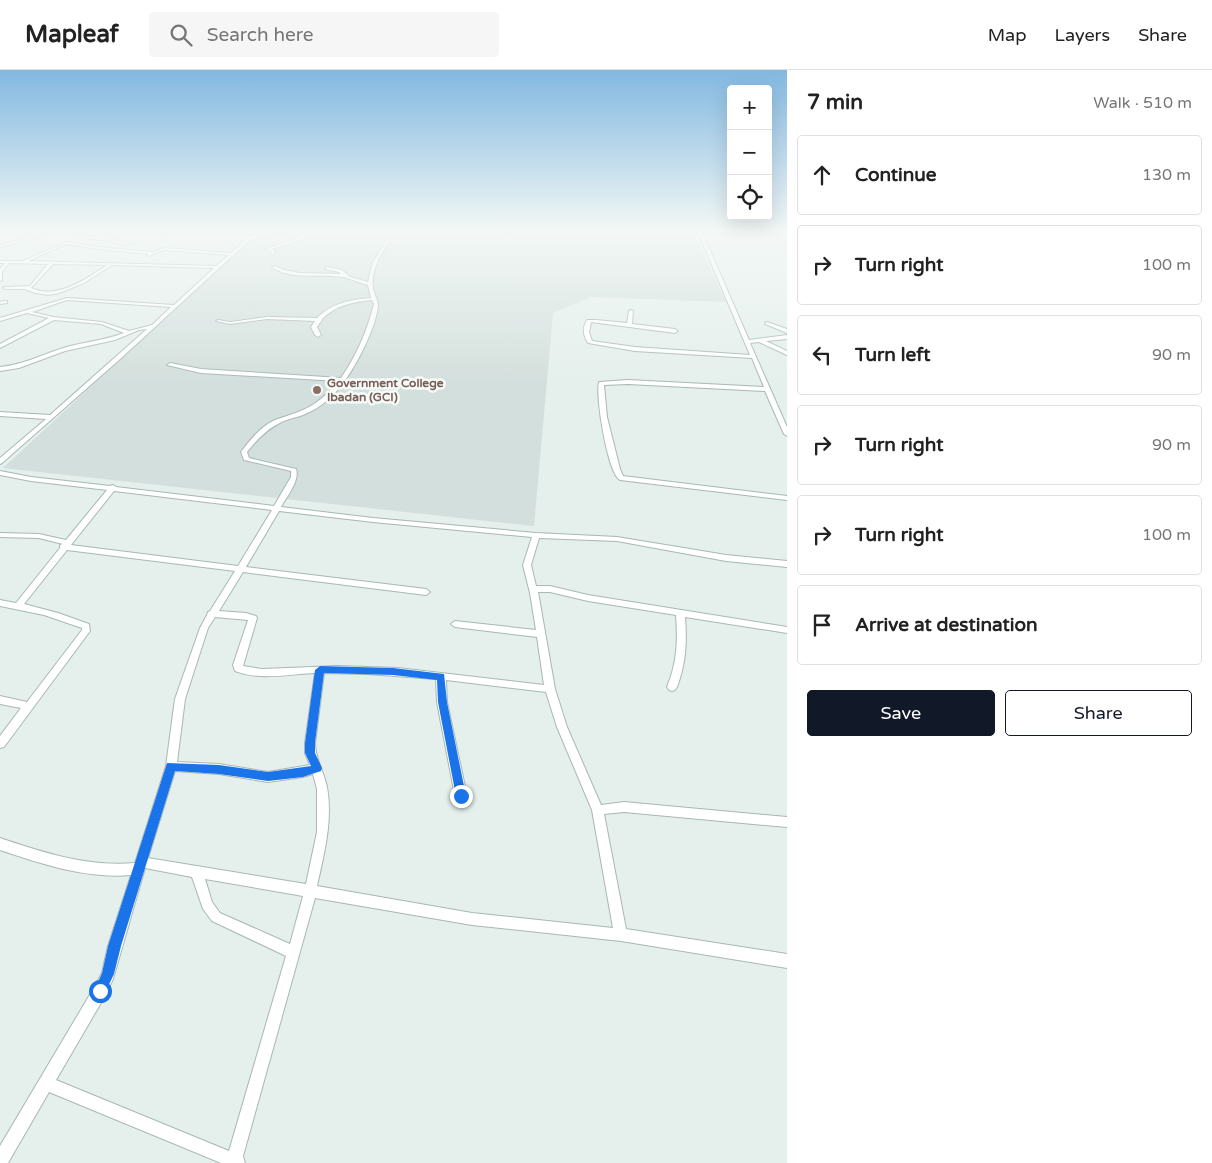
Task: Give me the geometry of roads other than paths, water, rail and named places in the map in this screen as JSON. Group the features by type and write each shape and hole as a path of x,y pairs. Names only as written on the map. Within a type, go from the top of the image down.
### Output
{"street":[{"path":"27,288 36,283"},
{"path":"5,288 27,288 48,292 67,289 83,283"},
{"path":"0,462 199,283"},
{"path":"0,1161 100,991 108,974 171,766 180,699 204,628 211,614 241,570 294,477 294,470 246,458 244,452 276,422 310,409 326,400 342,380 359,351 373,319 376,304 370,284 367,283"},
{"path":"722,283 787,434"},
{"path":"0,320 66,299 174,306"},
{"path":"318,335 314,327 334,306 344,302 373,299"},
{"path":"628,325 631,311"},
{"path":"27,312 53,318 102,323 130,333"},
{"path":"0,346 53,318"},
{"path":"218,321 230,323 267,318 320,320"},
{"path":"675,331 589,322 586,329 586,337 590,342 635,349 754,357"},
{"path":"767,323 787,331"},
{"path":"0,373 3,369 17,367 63,350 154,325"},
{"path":"747,342 787,337"},
{"path":"759,340 787,353"},
{"path":"170,365 201,370 342,380"},
{"path":"767,389 628,382 600,383 603,412 620,478 787,498"},
{"path":"0,414 50,417"},
{"path":"0,473 30,479 275,509 536,535 617,539 726,558 787,564"},
{"path":"18,606 65,545 113,488"},
{"path":"0,535 39,536 65,545 241,570 426,592"},
{"path":"536,535 527,565 550,689 566,735 598,810 621,936"},
{"path":"532,585 680,613 787,630"},
{"path":"0,603 18,606 86,626 86,631 0,744"},
{"path":"672,687 680,668 683,646 680,613"},
{"path":"211,614 253,618 238,665 238,668 253,673 320,670 393,671 550,689"},
{"path":"455,624 541,634"},
{"path":"46,1084 236,1162 294,953 310,891 322,832 322,789 317,768 310,753 320,670"},
{"path":"441,677 442,702 461,796"},
{"path":"0,700 29,706"},
{"path":"171,766 219,769 268,777 296,774 317,768"},
{"path":"598,810 624,807 787,822"},
{"path":"0,844 81,867 121,871 140,865 310,891 472,919 621,936 787,961"},
{"path":"198,873 207,905 216,917 294,953"}],"place":[{"name":"Government College Ibadan (GCI)","path":"317,390"}]}
